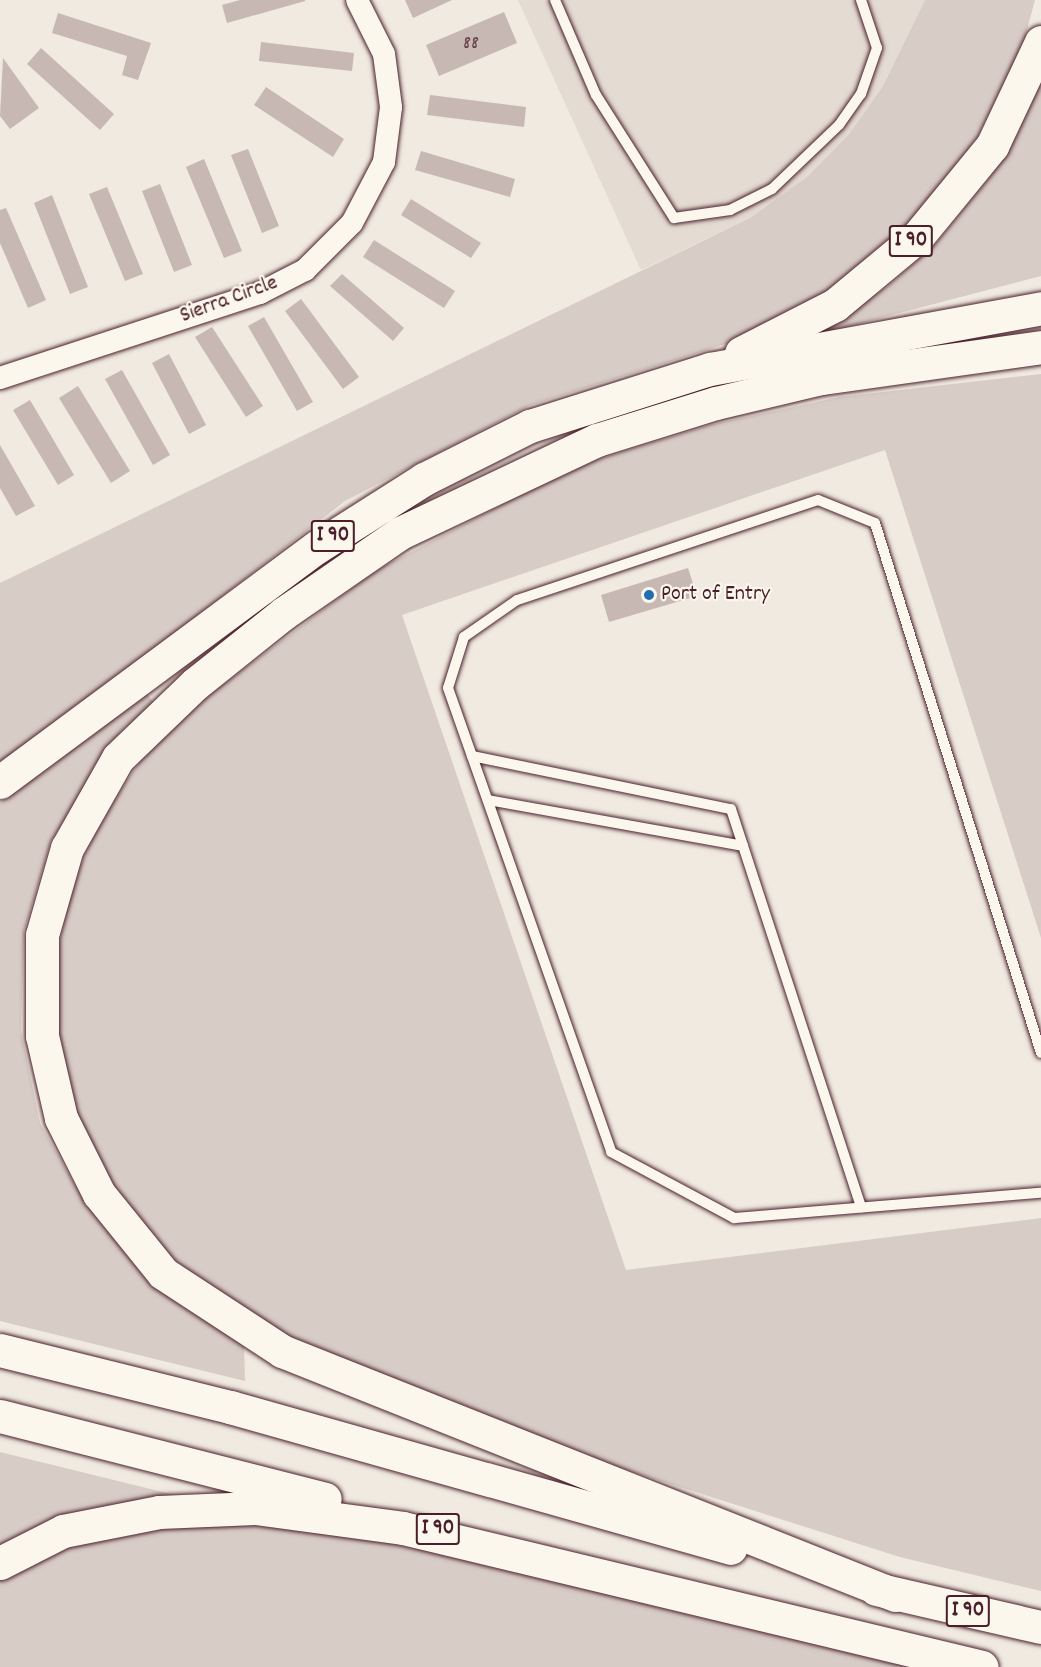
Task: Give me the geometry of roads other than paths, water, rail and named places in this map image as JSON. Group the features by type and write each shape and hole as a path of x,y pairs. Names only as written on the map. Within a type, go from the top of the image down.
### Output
{"highway":[{"name":"I 90","path":"710,369 835,305 918,236 992,146 1041,42"},
{"name":"I 90","path":"0,782 317,547 424,479 531,426 710,369 1041,308"},
{"path":"895,1595 282,1351 163,1273 99,1194 61,1118 42,1036 42,935 67,848 118,758 195,684 284,613 400,533 597,440 716,403 821,378 1041,347"},
{"name":"I 90","path":"0,1350 230,1407 895,1595 1041,1627"},
{"name":"I 90","path":"0,1416 876,1641"},
{"name":"I 90","path":"0,1563 63,1531 159,1512 255,1508 403,1528 982,1667"}],"street":[{"name":"Sierra Circle","path":"0,378 260,293 305,270 352,223 384,162 391,107 384,54 357,0"}],"lane":[{"path":"555,0 596,95 674,218 730,210 772,189 839,125 861,94 877,48 861,0"},
{"path":"1041,1053 875,523 818,500 517,600 464,637 448,688 611,1152 734,1218 1041,1193"},
{"path":"472,756 731,809 861,1208"},
{"path":"488,800 743,846"}],"place":[{"name":"Port of Entry","path":"649,595"}]}
